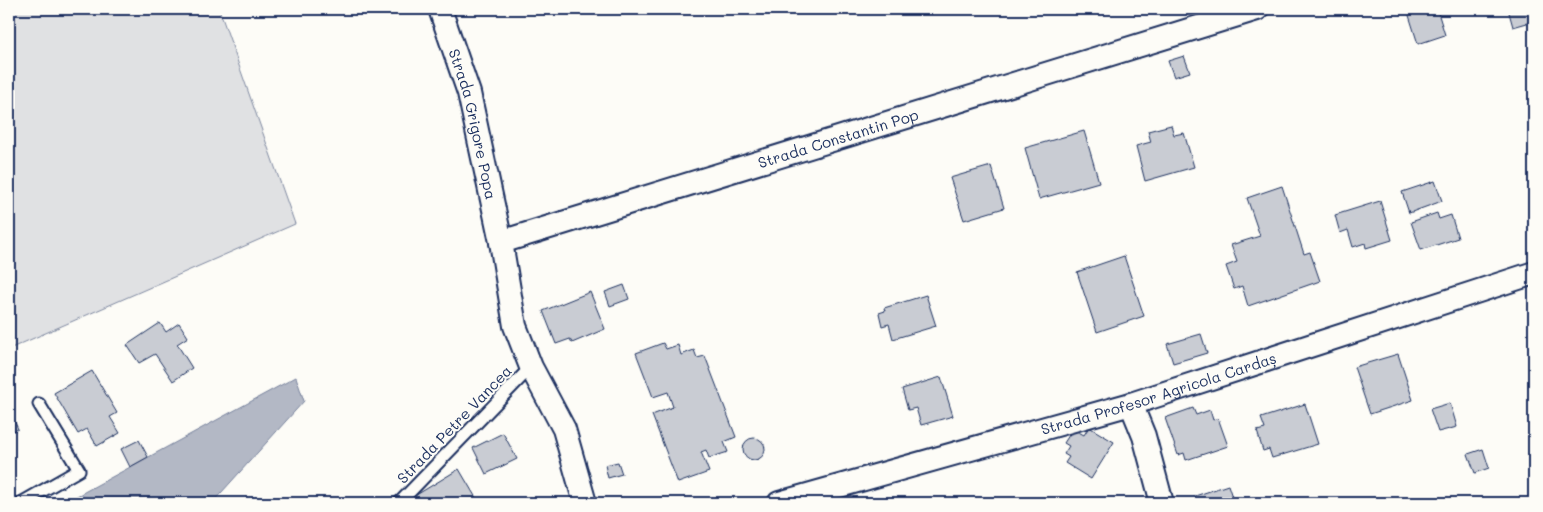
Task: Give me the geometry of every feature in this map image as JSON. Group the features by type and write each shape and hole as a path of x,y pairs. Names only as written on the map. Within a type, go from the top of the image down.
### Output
{"street":[{"name":"Strada Grigore Popa","path":"440,9 469,93 501,242"},
{"name":"Strada Constantin Pop","path":"501,242 1257,9"},
{"path":"501,242 515,326 531,366 564,429 585,503"},
{"name":"Strada Profesor Agricola Cardaș","path":"779,503 1131,404 1534,273"},
{"path":"1131,404 1144,436 1162,503"}],"lane":[{"name":"Strada Petre Vancea","path":"399,503 531,366"},
{"path":"21,503 79,470 39,404"}],"shaded area":[{"path":"9,9 219,9 295,224 9,349"},
{"path":"296,377 304,401 212,503 64,503"}],"building":[{"path":"1407,9 1437,9 1445,35 1418,44"},
{"path":"1508,9 1534,9 1534,21 1513,27"},
{"path":"1184,56 1190,72 1174,77 1168,61"},
{"path":"1171,125 1174,135 1184,133 1194,167 1145,181 1136,146 1151,142 1148,131"},
{"path":"1084,131 1099,182 1039,199 1025,148"},
{"path":"991,166 1004,208 964,220 950,178"},
{"path":"1435,181 1442,201 1409,213 1402,192"},
{"path":"1282,186 1304,254 1310,252 1320,281 1248,306 1242,286 1234,289 1226,266 1237,262 1231,245 1260,236 1247,198"},
{"path":"1380,201 1392,240 1366,248 1365,243 1353,247 1348,230 1340,233 1335,215"},
{"path":"1437,213 1439,219 1451,215 1458,238 1421,250 1411,222"},
{"path":"1124,256 1144,316 1097,332 1077,272"},
{"path":"624,285 629,299 610,306 605,292"},
{"path":"590,292 605,329 572,343 570,339 556,344 543,311"},
{"path":"926,295 936,326 893,339 889,324 882,326 879,313 885,311 884,308"},
{"path":"160,323 166,332 179,323 188,337 177,344 192,368 173,381 155,354 139,363 127,345"},
{"path":"1201,334 1207,353 1173,363 1167,344"},
{"path":"663,343 666,349 678,345 681,355 694,350 697,358 705,356 736,437 724,442 728,452 709,458 706,450 701,452 709,472 678,483 652,415 673,407 668,392 653,397 636,353"},
{"path":"1398,354 1413,400 1370,414 1354,367"},
{"path":"92,371 117,413 110,417 120,433 97,446 87,429 78,434 54,393"},
{"path":"941,377 953,416 921,425 916,408 908,410 902,389"},
{"path":"1450,403 1457,427 1438,432 1430,409"},
{"path":"1305,404 1318,444 1272,458 1269,449 1263,451 1257,431 1265,429 1261,418"},
{"path":"1193,408 1196,415 1210,410 1213,420 1218,418 1228,446 1186,460 1184,453 1178,455 1165,418"},
{"path":"9,409 18,429 9,433"},
{"path":"1089,427 1114,442 1091,479 1065,463 1069,457 1064,454 1069,446 1064,443 1073,429 1084,435"},
{"path":"503,433 517,459 486,474 473,448"},
{"path":"754,438 762,441 765,449 762,457 754,460 746,457 743,449 746,441"},
{"path":"139,440 148,457 130,467 121,449"},
{"path":"1483,449 1489,468 1475,473 1468,454"},
{"path":"618,462 622,474 608,478 605,465"},
{"path":"459,469 479,503 417,503 413,497"},
{"path":"1228,485 1234,503 1197,503 1195,496"}]}
